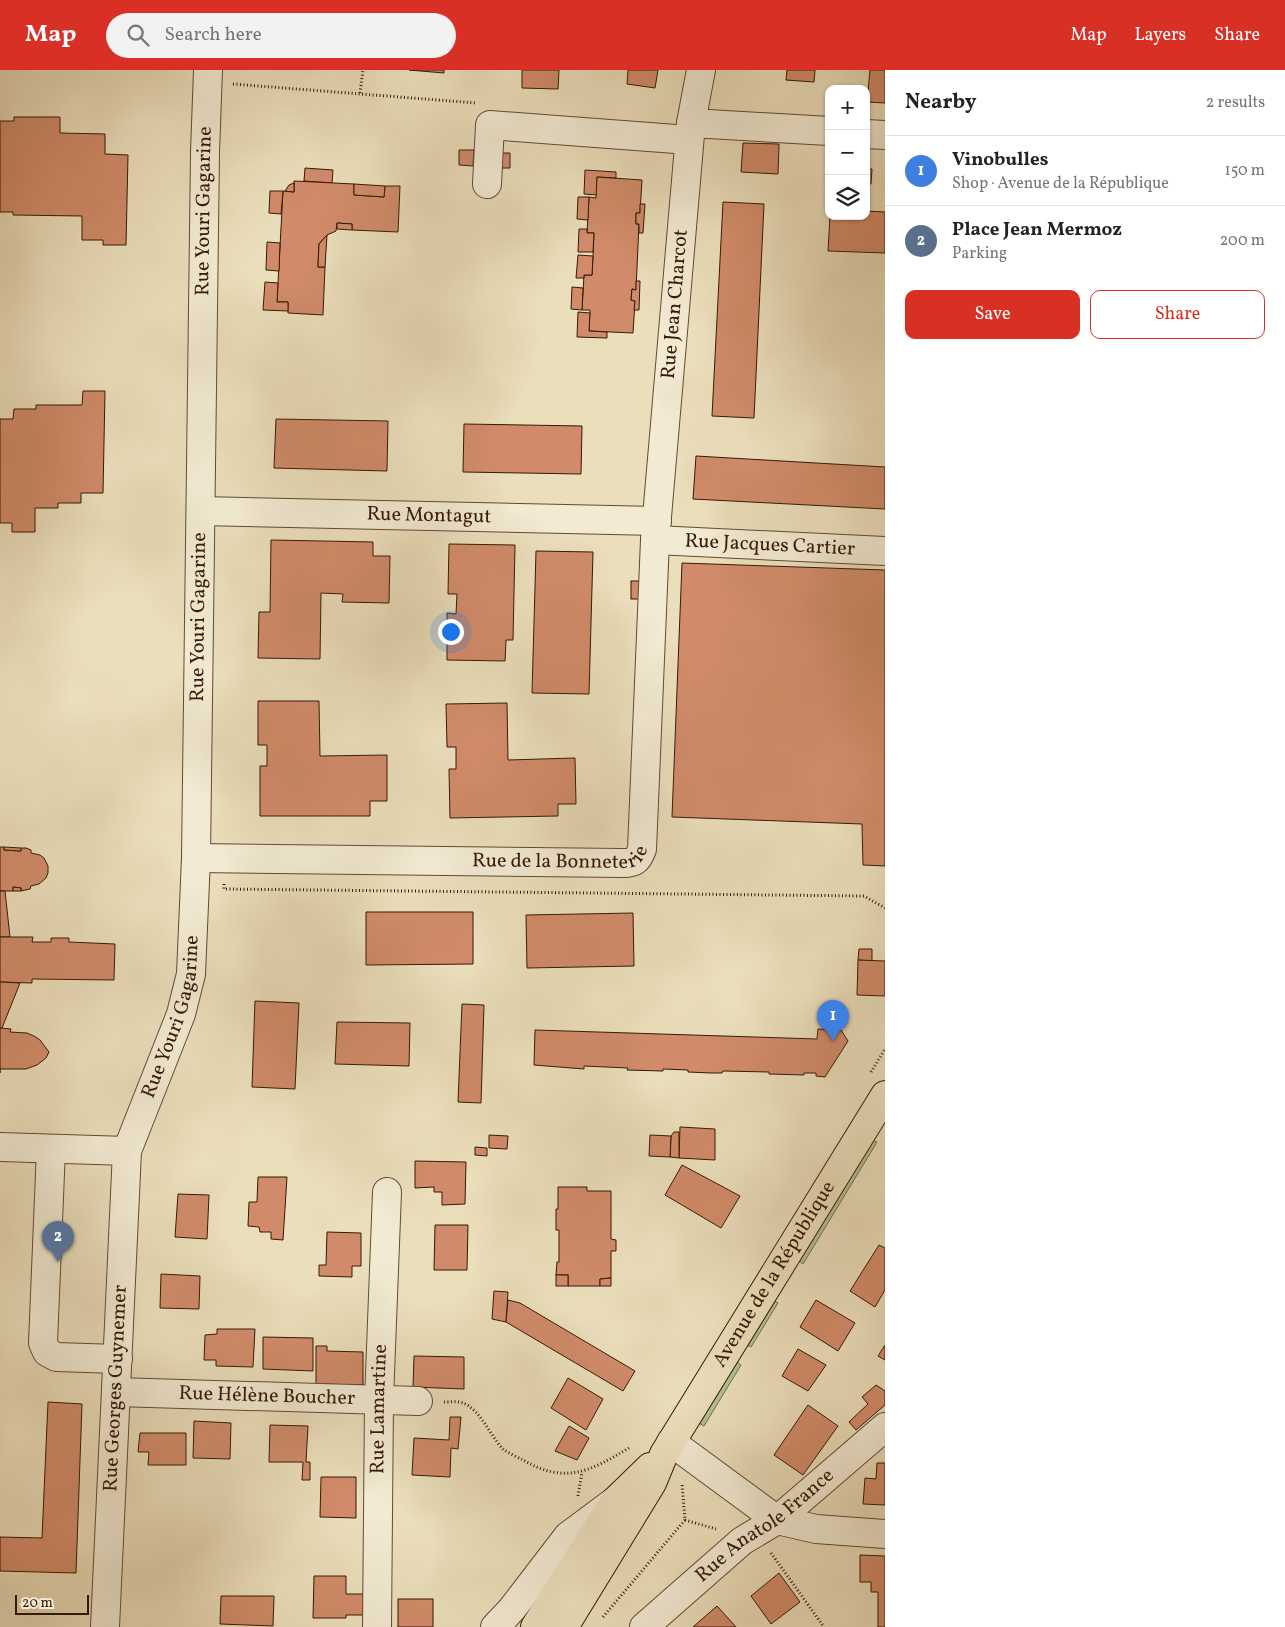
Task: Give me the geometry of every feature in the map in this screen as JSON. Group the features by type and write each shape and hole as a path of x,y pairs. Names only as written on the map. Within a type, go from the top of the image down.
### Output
{"main road":[{"name":"Avenue de la République","path":"564,1627 652,1483 667,1448 885,1095"},
{"name":"Avenue de la République","path":"535,1627 615,1501 667,1448"}],"street":[{"name":"Rue Jean Charcot","path":"656,530 690,131 701,70"},
{"name":"Rue Youri Gagarine","path":"128,1151 181,1014 191,974 196,858 205,152 217,77"},
{"path":"486,184 490,125 690,131 825,131"},
{"path":"870,134 885,135"},
{"name":"Rue Montagut","path":"201,511 656,530"},
{"name":"Rue Jacques Cartier","path":"656,530 885,551"},
{"name":"Rue de la Bonneterie","path":"196,858 632,863 639,858 642,848 656,530"},
{"path":"0,1147 128,1151"},
{"path":"51,1149 43,1343 47,1352 56,1357 118,1359"},
{"name":"Rue Georges Guynemer","path":"105,1627 128,1151"},
{"name":"Rue Lamartine","path":"377,1627 379,1400 387,1192"},
{"name":"Rue Hélène Boucher","path":"116,1392 418,1401"},
{"name":"Rue Anatole France","path":"644,1627 742,1541 777,1520 885,1427"},
{"path":"667,1448 777,1520 816,1530 885,1534"},
{"path":"495,1627 512,1609 568,1536 615,1501"}],"path":[{"path":"360,93 363,70"},
{"path":"217,77 360,93 477,103"},
{"path":"224,859 224,889 864,896 885,908"},
{"path":"418,1401 463,1403 479,1415 504,1449 538,1469 557,1474 582,1472 600,1465 633,1446"},
{"path":"598,1623 685,1520 684,1492 681,1478"},
{"path":"685,1520 719,1530"},
{"path":"770,1552 824,1627"}],"green space":[{"path":"872,1140 877,1142 803,1264 798,1260"},
{"path":"774,1301 778,1303 751,1347 747,1345"},
{"path":"737,1362 741,1365 704,1426 699,1423"}],"building":[{"path":"409,70 444,70 444,73"},
{"path":"522,70 559,70 558,89 522,88"},
{"path":"628,70 658,70 655,88 627,84"},
{"path":"787,70 815,70 814,82 786,80"},
{"path":"870,70 885,70 885,103 870,102"},
{"path":"14,117 60,117 60,133 105,134 105,154 128,155 126,245 103,245 103,240 82,240 82,216 13,215 13,212 0,212 0,121 14,121"},
{"path":"743,143 779,144 778,174 741,172"},
{"path":"459,150 474,150 473,166 459,165"},
{"path":"496,153 510,153 510,168 495,168"},
{"path":"305,168 333,170 332,183 304,181"},
{"path":"870,169 872,169 871,184"},
{"path":"585,170 616,172 616,178 597,177 597,195 584,194"},
{"path":"597,177 642,180 640,213 636,213 636,224 639,224 636,290 632,289 631,300 635,301 633,333 589,331 590,310 582,310 584,275 592,275 594,233 587,233 589,197 596,198"},
{"path":"294,181 354,184 354,195 384,197 385,186 400,186 398,232 352,230 352,224 337,223 336,231 327,235 319,244 318,267 325,267 323,315 288,313 288,302 277,302 283,191 294,192"},
{"path":"294,183 294,192 285,191 289,185"},
{"path":"354,184 385,186 384,197 354,195"},
{"path":"270,191 283,191 281,214 269,213"},
{"path":"578,197 589,197 588,220 577,219"},
{"path":"723,202 764,204 754,418 712,416"},
{"path":"640,204 645,204 643,233 639,233 639,224 636,224 636,213 640,213"},
{"path":"870,211 885,212 885,253 828,251 830,220 870,220"},
{"path":"337,223 352,224 352,230 337,229"},
{"path":"579,229 587,229 587,233 594,233 593,252 578,252"},
{"path":"327,235 325,267 318,267 319,244"},
{"path":"267,242 280,243 279,271 266,270"},
{"path":"578,255 593,256 592,275 576,278"},
{"path":"636,281 640,281 639,310 634,310 635,301 631,300 632,289 636,290"},
{"path":"265,282 278,283 277,302 288,302 288,311 263,310"},
{"path":"572,287 583,288 582,310 571,309"},
{"path":"578,312 590,313 589,331 607,332 607,338 577,337"},
{"path":"83,391 105,391 103,493 81,493 81,503 58,503 58,508 35,508 35,532 12,532 12,523 0,523 0,419 13,419 14,409 36,409 36,405 82,405"},
{"path":"276,419 388,421 387,471 274,468"},
{"path":"464,424 582,426 581,474 463,472"},
{"path":"696,456 885,467 885,509 693,499"},
{"path":"271,540 373,542 373,556 390,556 389,603 342,602 343,594 321,593 320,659 258,658 259,612 270,612"},
{"path":"449,544 515,545 513,640 506,640 505,661 447,660 447,613 456,614 457,594 448,594"},
{"path":"536,551 593,552 589,694 532,693"},
{"path":"682,563 885,570 885,866 863,865 862,824 672,817"},
{"path":"631,581 642,581 642,599 631,599"},
{"path":"258,701 319,701 320,756 387,755 387,801 370,801 370,816 260,816 260,766 267,766 267,745 258,745"},
{"path":"507,703 508,760 575,758 576,804 558,804 558,816 450,818 449,769 456,769 456,747 447,747 446,704"},
{"path":"0,847 4,847 4,850 21,851 21,848 26,848 31,850 31,853 40,855 48,866 46,878 39,884 31,886 30,889 21,891 21,888 13,887 13,891 0,891"},
{"path":"4,847 21,848 21,851 4,850"},
{"path":"13,887 21,888 21,891 13,891"},
{"path":"0,891 5,891 10,937 0,937"},
{"path":"366,912 473,912 473,964 366,965"},
{"path":"633,913 634,966 527,968 526,915"},
{"path":"0,937 33,937 32,942 51,942 51,938 69,938 69,942 115,944 114,980 32,979 32,983 0,982"},
{"path":"859,949 872,949 872,961 858,960"},
{"path":"858,960 885,961 885,996 857,995"},
{"path":"0,982 20,983 2,1028 0,1028"},
{"path":"255,1001 299,1003 295,1089 252,1087"},
{"path":"462,1004 484,1005 481,1103 458,1102"},
{"path":"337,1022 410,1023 409,1066 335,1064"},
{"path":"0,1028 11,1029 10,1032 27,1033 34,1036 40,1040 49,1052 46,1058 37,1065 26,1069 0,1069"},
{"path":"818,1029 841,1030 848,1041 825,1077 816,1076 816,1073 804,1073 804,1075 723,1071 722,1073 711,1073 688,1072 688,1070 627,1070 628,1068 584,1066 584,1069 534,1065 535,1030 817,1039"},
{"path":"680,1127 715,1129 715,1160 679,1158"},
{"path":"674,1132 679,1132 679,1158 670,1157 671,1136"},
{"path":"489,1135 508,1136 507,1149 489,1148"},
{"path":"650,1135 671,1136 670,1157 649,1156"},
{"path":"475,1147 487,1148 487,1156 475,1155"},
{"path":"415,1161 466,1162 465,1204 442,1205 442,1192 434,1192 434,1187 415,1188"},
{"path":"682,1165 740,1196 721,1228 665,1195"},
{"path":"258,1177 287,1177 283,1240 271,1239 271,1232 260,1232 259,1227 248,1226 249,1202 257,1202"},
{"path":"558,1187 587,1187 587,1191 611,1191 611,1239 616,1240 616,1251 611,1251 611,1278 600,1279 600,1286 568,1286 568,1275 556,1275 557,1262 559,1262 559,1230 556,1230"},
{"path":"178,1194 209,1195 207,1239 175,1237"},
{"path":"435,1225 468,1225 467,1270 434,1270"},
{"path":"327,1232 361,1233 361,1266 352,1266 352,1277 319,1276 319,1265 326,1265"},
{"path":"879,1245 885,1248 885,1290 875,1307 850,1291"},
{"path":"161,1274 200,1276 199,1309 160,1308"},
{"path":"556,1275 568,1275 568,1286 556,1286"},
{"path":"611,1278 611,1286 600,1286 600,1279"},
{"path":"494,1291 508,1292 506,1322 492,1319"},
{"path":"508,1300 520,1303 635,1371 623,1391 506,1322"},
{"path":"816,1300 855,1323 838,1351 800,1327"},
{"path":"217,1329 255,1329 253,1367 216,1366 216,1360 204,1360 205,1335 217,1334"},
{"path":"263,1337 313,1338 313,1371 263,1369"},
{"path":"885,1345 885,1360 878,1356"},
{"path":"316,1346 327,1346 327,1351 363,1352 363,1385 316,1384"},
{"path":"798,1349 826,1365 808,1391 782,1376"},
{"path":"414,1356 464,1357 464,1389 413,1387"},
{"path":"568,1378 603,1399 586,1430 551,1408"},
{"path":"876,1385 885,1391 885,1405 856,1430 849,1422 868,1404 862,1397"},
{"path":"48,1402 82,1404 76,1573 0,1571 0,1537 42,1538"},
{"path":"808,1405 838,1426 803,1475 774,1455"},
{"path":"450,1417 461,1417 458,1449 451,1448 450,1477 412,1475 414,1438 449,1440"},
{"path":"194,1421 231,1423 230,1459 193,1458"},
{"path":"270,1425 308,1426 306,1462 310,1462 310,1480 302,1480 303,1462 269,1462"},
{"path":"569,1426 589,1438 577,1460 555,1451"},
{"path":"140,1433 186,1433 186,1465 148,1465 149,1452 138,1452"},
{"path":"877,1463 885,1463 885,1505 863,1504 865,1478 876,1479"},
{"path":"321,1477 356,1477 356,1518 320,1517"},
{"path":"860,1555 885,1556 885,1627 878,1627 878,1592 871,1592 871,1582 860,1582"},
{"path":"779,1573 800,1602 771,1624 751,1596"},
{"path":"314,1576 346,1576 346,1594 366,1594 366,1615 346,1615 346,1618 313,1618"},
{"path":"221,1596 274,1596 273,1626 220,1624"},
{"path":"398,1599 433,1599 433,1627 398,1627"},
{"path":"717,1606 736,1627 693,1627"}],"place":[{"name":"Vinobulles","path":"833,1041"},
{"name":"Place Jean Mermoz","path":"58,1262"}]}
